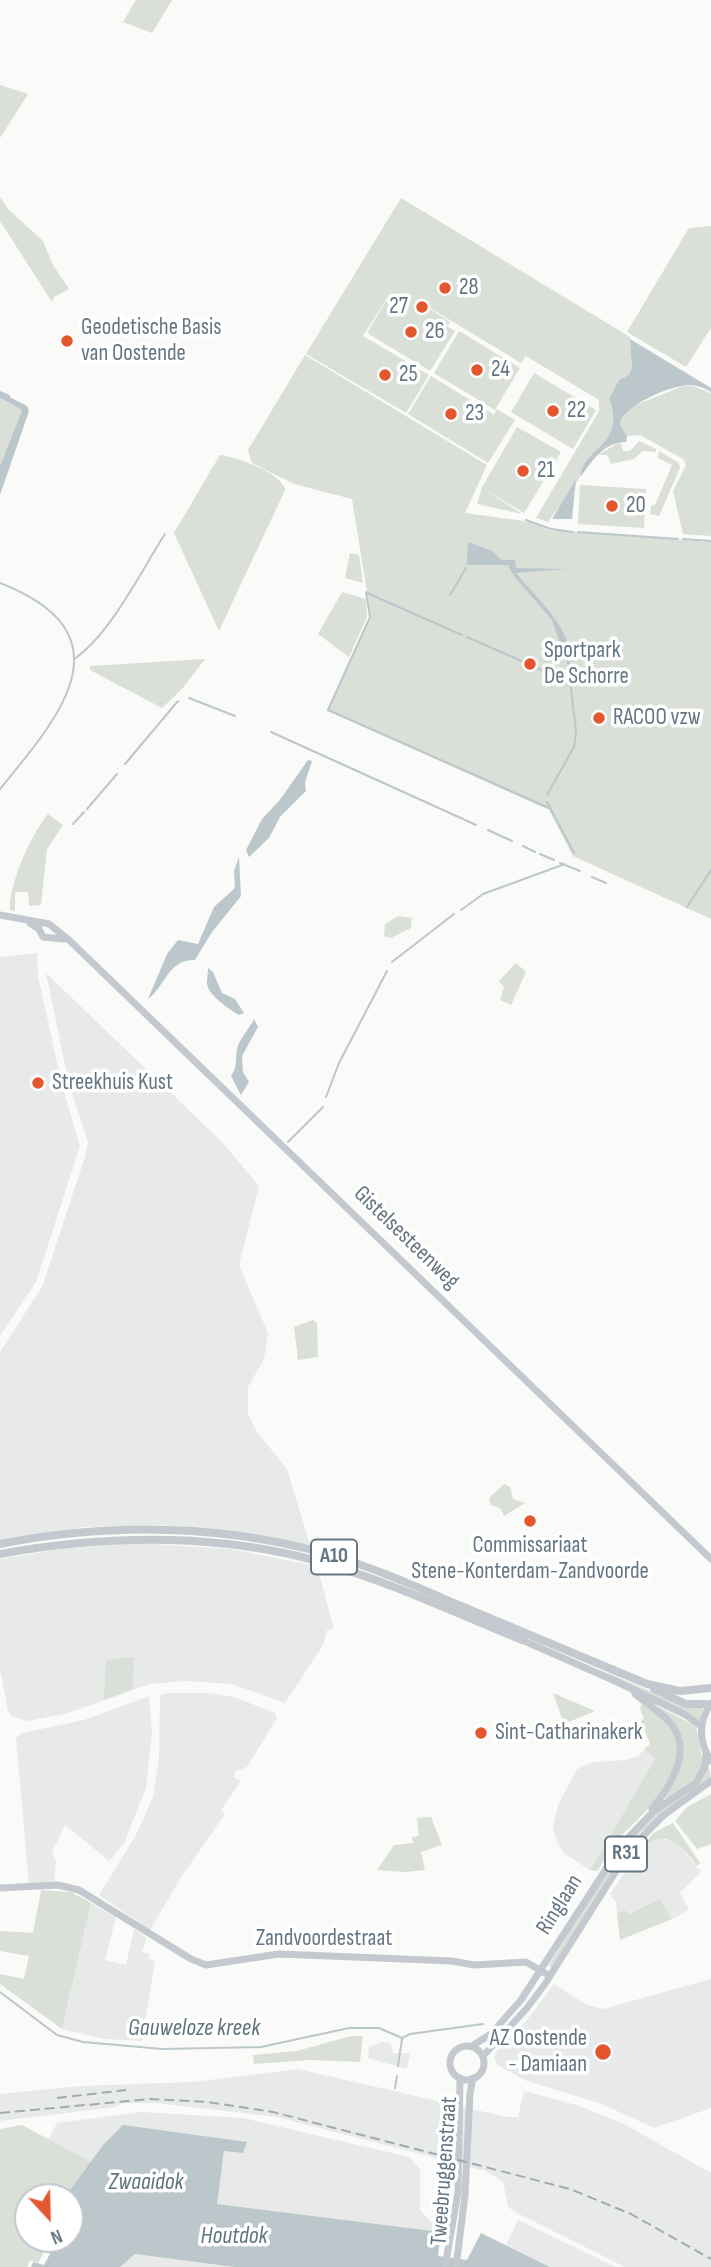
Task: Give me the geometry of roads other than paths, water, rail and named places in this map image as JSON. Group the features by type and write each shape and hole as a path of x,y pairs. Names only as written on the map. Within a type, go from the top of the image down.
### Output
{"highway":[{"name":"A10","path":"0,1544 89,1531 166,1529 219,1533 301,1548 383,1573 647,1684 686,1704 710,1703"},
{"name":"A10","path":"0,1554 90,1541 130,1539 218,1543 271,1551 329,1565 380,1582 522,1640"},
{"name":"A10","path":"647,1684 680,1691 711,1688"}],"main road":[{"name":"Gistelsesteenweg","path":"0,915 23,919 41,927 49,924 51,933 74,945 711,1559"},
{"name":"A10","path":"522,1640 626,1686 684,1714 701,1726"},
{"name":"A10","path":"626,1686 671,1724 679,1745 673,1778 642,1822"},
{"path":"701,1726 710,1703"},
{"name":"R31","path":"701,1726 709,1758"},
{"name":"Ringlaan","path":"472,2046 484,2040 507,2017 542,1971 612,1857 642,1822 696,1783 709,1758"},
{"name":"Ringlaan","path":"483,2056 527,2008 550,1976 630,1850 655,1823 711,1781"},
{"path":"680,1803 711,1788"},
{"name":"Zandvoordestraat","path":"0,1888 58,1885 79,1890 191,1959 206,1965 279,1954 452,1961 478,1965 526,1962 550,1976"},
{"path":"472,2046 483,2056"},
{"name":"R31","path":"460,2078 452,2070 451,2057 460,2047 472,2046"},
{"name":"R31","path":"473,2078 483,2069 483,2056"},
{"path":"460,2078 473,2078"},
{"name":"Tweebruggenstraat","path":"445,2267 458,2192 460,2078"},
{"name":"Tweebruggenstraat","path":"456,2267 473,2078"}],"water":[{"path":"630,339 711,388 711,392 695,386 682,386 661,392 639,403 623,417 620,424 627,436 626,442 605,449 581,476 583,467 608,437 612,426 613,414 609,399 619,380 629,375 632,367"},
{"path":"0,392 27,406 29,411 0,495 0,466 22,410 0,398"},
{"path":"576,479 572,519 552,519"},
{"path":"468,542 492,551 502,560 515,560 516,568 566,569 516,573 561,628 570,655 569,669 552,620 514,576 508,565 467,565"},
{"path":"308,760 312,761 305,782 306,791 280,817 269,838 249,857 246,850 262,819 279,801"},
{"path":"239,857 241,896 212,932 195,960 179,964 148,999 167,954 178,940 198,944 214,907 235,888 234,871"},
{"path":"208,968 213,972 222,993 235,999 244,1013 235,1013 211,993 207,984"},
{"path":"254,1019 258,1027 242,1056 243,1072 249,1082 241,1095 231,1076 238,1045"},
{"path":"123,2125 247,2142 243,2153 224,2151 217,2204 441,2232 438,2256 467,2260 481,2233 550,2267 234,2267 135,2254 120,2267 31,2267 33,2262 44,2265 50,2253 84,2253 84,2183 75,2183 103,2145"}],"waterway":[{"path":"0,392 9,396"},
{"path":"526,520 551,529 573,532"},
{"path":"578,532 678,539"},
{"path":"74,659 100,635 112,619 165,534"},
{"path":"683,539 711,541"},
{"path":"450,595 466,568"},
{"name":"Gauweloze kreek","path":"0,583 40,603 64,626 73,651 72,677 62,704 0,789"},
{"path":"366,592 370,617 328,710 549,808"},
{"path":"367,593 462,635"},
{"path":"467,637 551,674"},
{"path":"556,677 570,686"},
{"path":"547,795 574,747 576,731 570,681"},
{"path":"189,698 235,716"},
{"path":"125,764 178,701"},
{"path":"271,732 463,819"},
{"path":"87,809 117,774"},
{"path":"547,802 574,853"},
{"path":"73,824 84,812"},
{"path":"465,820 476,825"},
{"path":"488,830 512,841"},
{"path":"523,846 535,852"},
{"path":"540,854 554,860"},
{"path":"560,863 580,871"},
{"path":"461,910 483,894 565,864"},
{"path":"687,907 711,870"},
{"path":"592,877 606,883"},
{"path":"392,962 454,914"},
{"path":"326,1097 339,1063 387,971"},
{"path":"288,1142 323,1107"},
{"name":"Gauweloze kreek","path":"0,1992 57,2035 83,2042 163,2049 261,2047 349,2028 379,2028 402,2038 410,2034 483,2024"},
{"path":"398,2066 402,2039"},
{"path":"395,2088 397,2076"}],"railway":[{"path":"57,2098 126,2090"},
{"path":"0,2113 150,2099 207,2102 273,2112 570,2189 631,2214 711,2259"}],"place":[{"name":"28","path":"445,288"},
{"name":"27","path":"422,307"},
{"name":"26","path":"411,332"},
{"name":"Geodetische Basis van Oostende","path":"67,341"},
{"name":"24","path":"477,370"},
{"name":"25","path":"385,375"},
{"name":"22","path":"553,411"},
{"name":"23","path":"451,414"},
{"name":"21","path":"523,471"},
{"name":"20","path":"612,506"},
{"name":"Sportpark De Schorre","path":"530,664"},
{"name":"RACOO vzw","path":"599,718"},
{"name":"Streekhuis Kust","path":"38,1083"},
{"name":"Commissariaat Stene-Konterdam-Zandvoorde","path":"530,1521"},
{"name":"Sint-Catharinakerk","path":"481,1733"},
{"name":"AZ Oostende - Damiaan","path":"603,2052"}],"water label":[{"name":"Zwaaidok","path":"146,2183"},
{"name":"Houtdok","path":"234,2237"}]}
